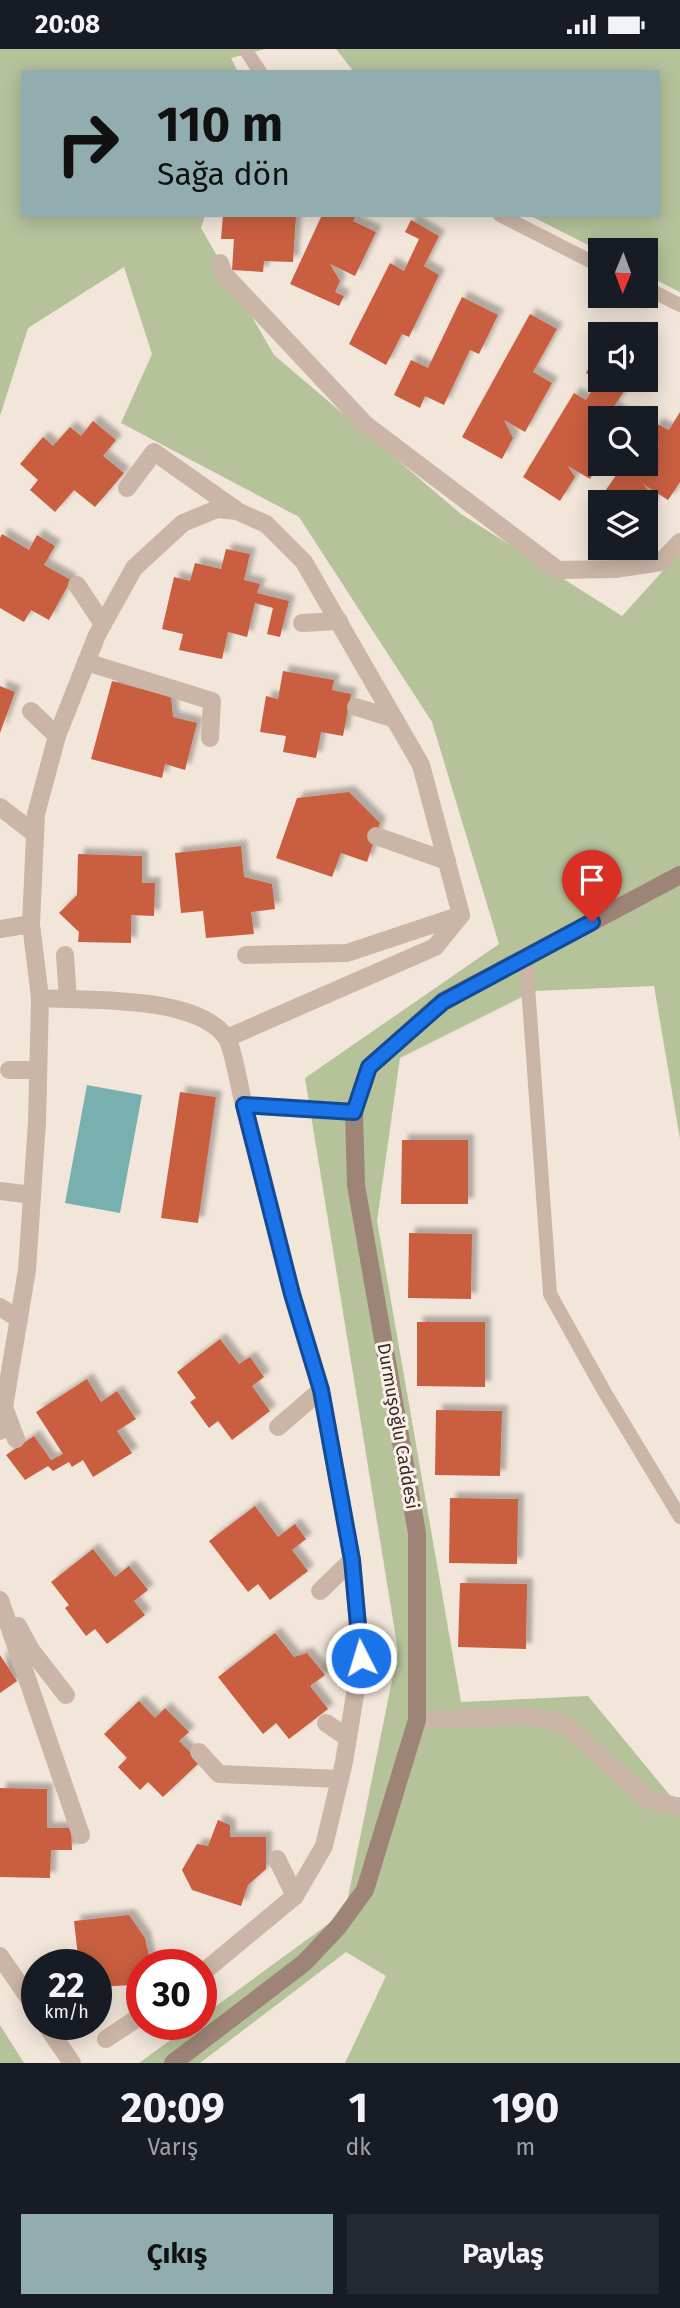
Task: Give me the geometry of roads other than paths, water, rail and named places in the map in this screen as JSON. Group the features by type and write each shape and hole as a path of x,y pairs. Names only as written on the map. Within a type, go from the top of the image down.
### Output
{"street":[{"path":"220,263 224,274 366,425 558,570 615,569 661,562 680,541"},
{"path":"127,488 154,452 237,511 266,524 304,562 421,765 461,915"},
{"path":"8,1435 4,1407 27,1270 38,1070 40,998 31,924 36,814 57,736 86,661 134,568 183,523 217,509 237,511"},
{"path":"77,585 103,624"},
{"path":"302,623 339,621"},
{"path":"86,661 212,701 210,738"},
{"path":"356,707 395,719"},
{"path":"31,712 57,736"},
{"path":"0,807 35,834"},
{"path":"376,836 447,861"},
{"name":"Durmuşoğlu Caddesi","path":"173,2063 304,1963 338,1927 365,1890 417,1720 417,1533 356,1185 354,1112 369,1067 443,1002 680,875"},
{"path":"246,955 348,953 461,915"},
{"path":"227,1038 435,947 461,915"},
{"path":"0,929 31,924"},
{"path":"65,955 68,999"},
{"path":"40,998 165,1006 204,1018 227,1038 292,1294 321,1390 352,1560 361,1658 348,1738 324,1846 295,1896 217,1961"},
{"path":"9,1070 38,1070"},
{"path":"244,1105 354,1112"},
{"path":"0,1192 32,1195"},
{"path":"0,1307 19,1319"},
{"path":"278,1427 321,1390"},
{"path":"320,1591 352,1560"},
{"path":"0,1598 31,1650 66,1695"},
{"path":"0,1598 81,1835"},
{"path":"417,1720 531,1716 564,1724 649,1800 680,1807"},
{"path":"326,1723 348,1738"},
{"path":"199,1752 219,1774 340,1779"},
{"path":"277,1859 295,1896"},
{"path":"0,1956 21,1987"},
{"path":"57,2040 72,2063"}],"lane":[{"path":"245,49 259,70"},
{"path":"504,217 588,260"},
{"path":"658,294 680,305"},
{"path":"526,958 550,1294 604,1391 680,1517"}],"water":[{"path":"87,1085 142,1095 120,1213 65,1203"}]}
